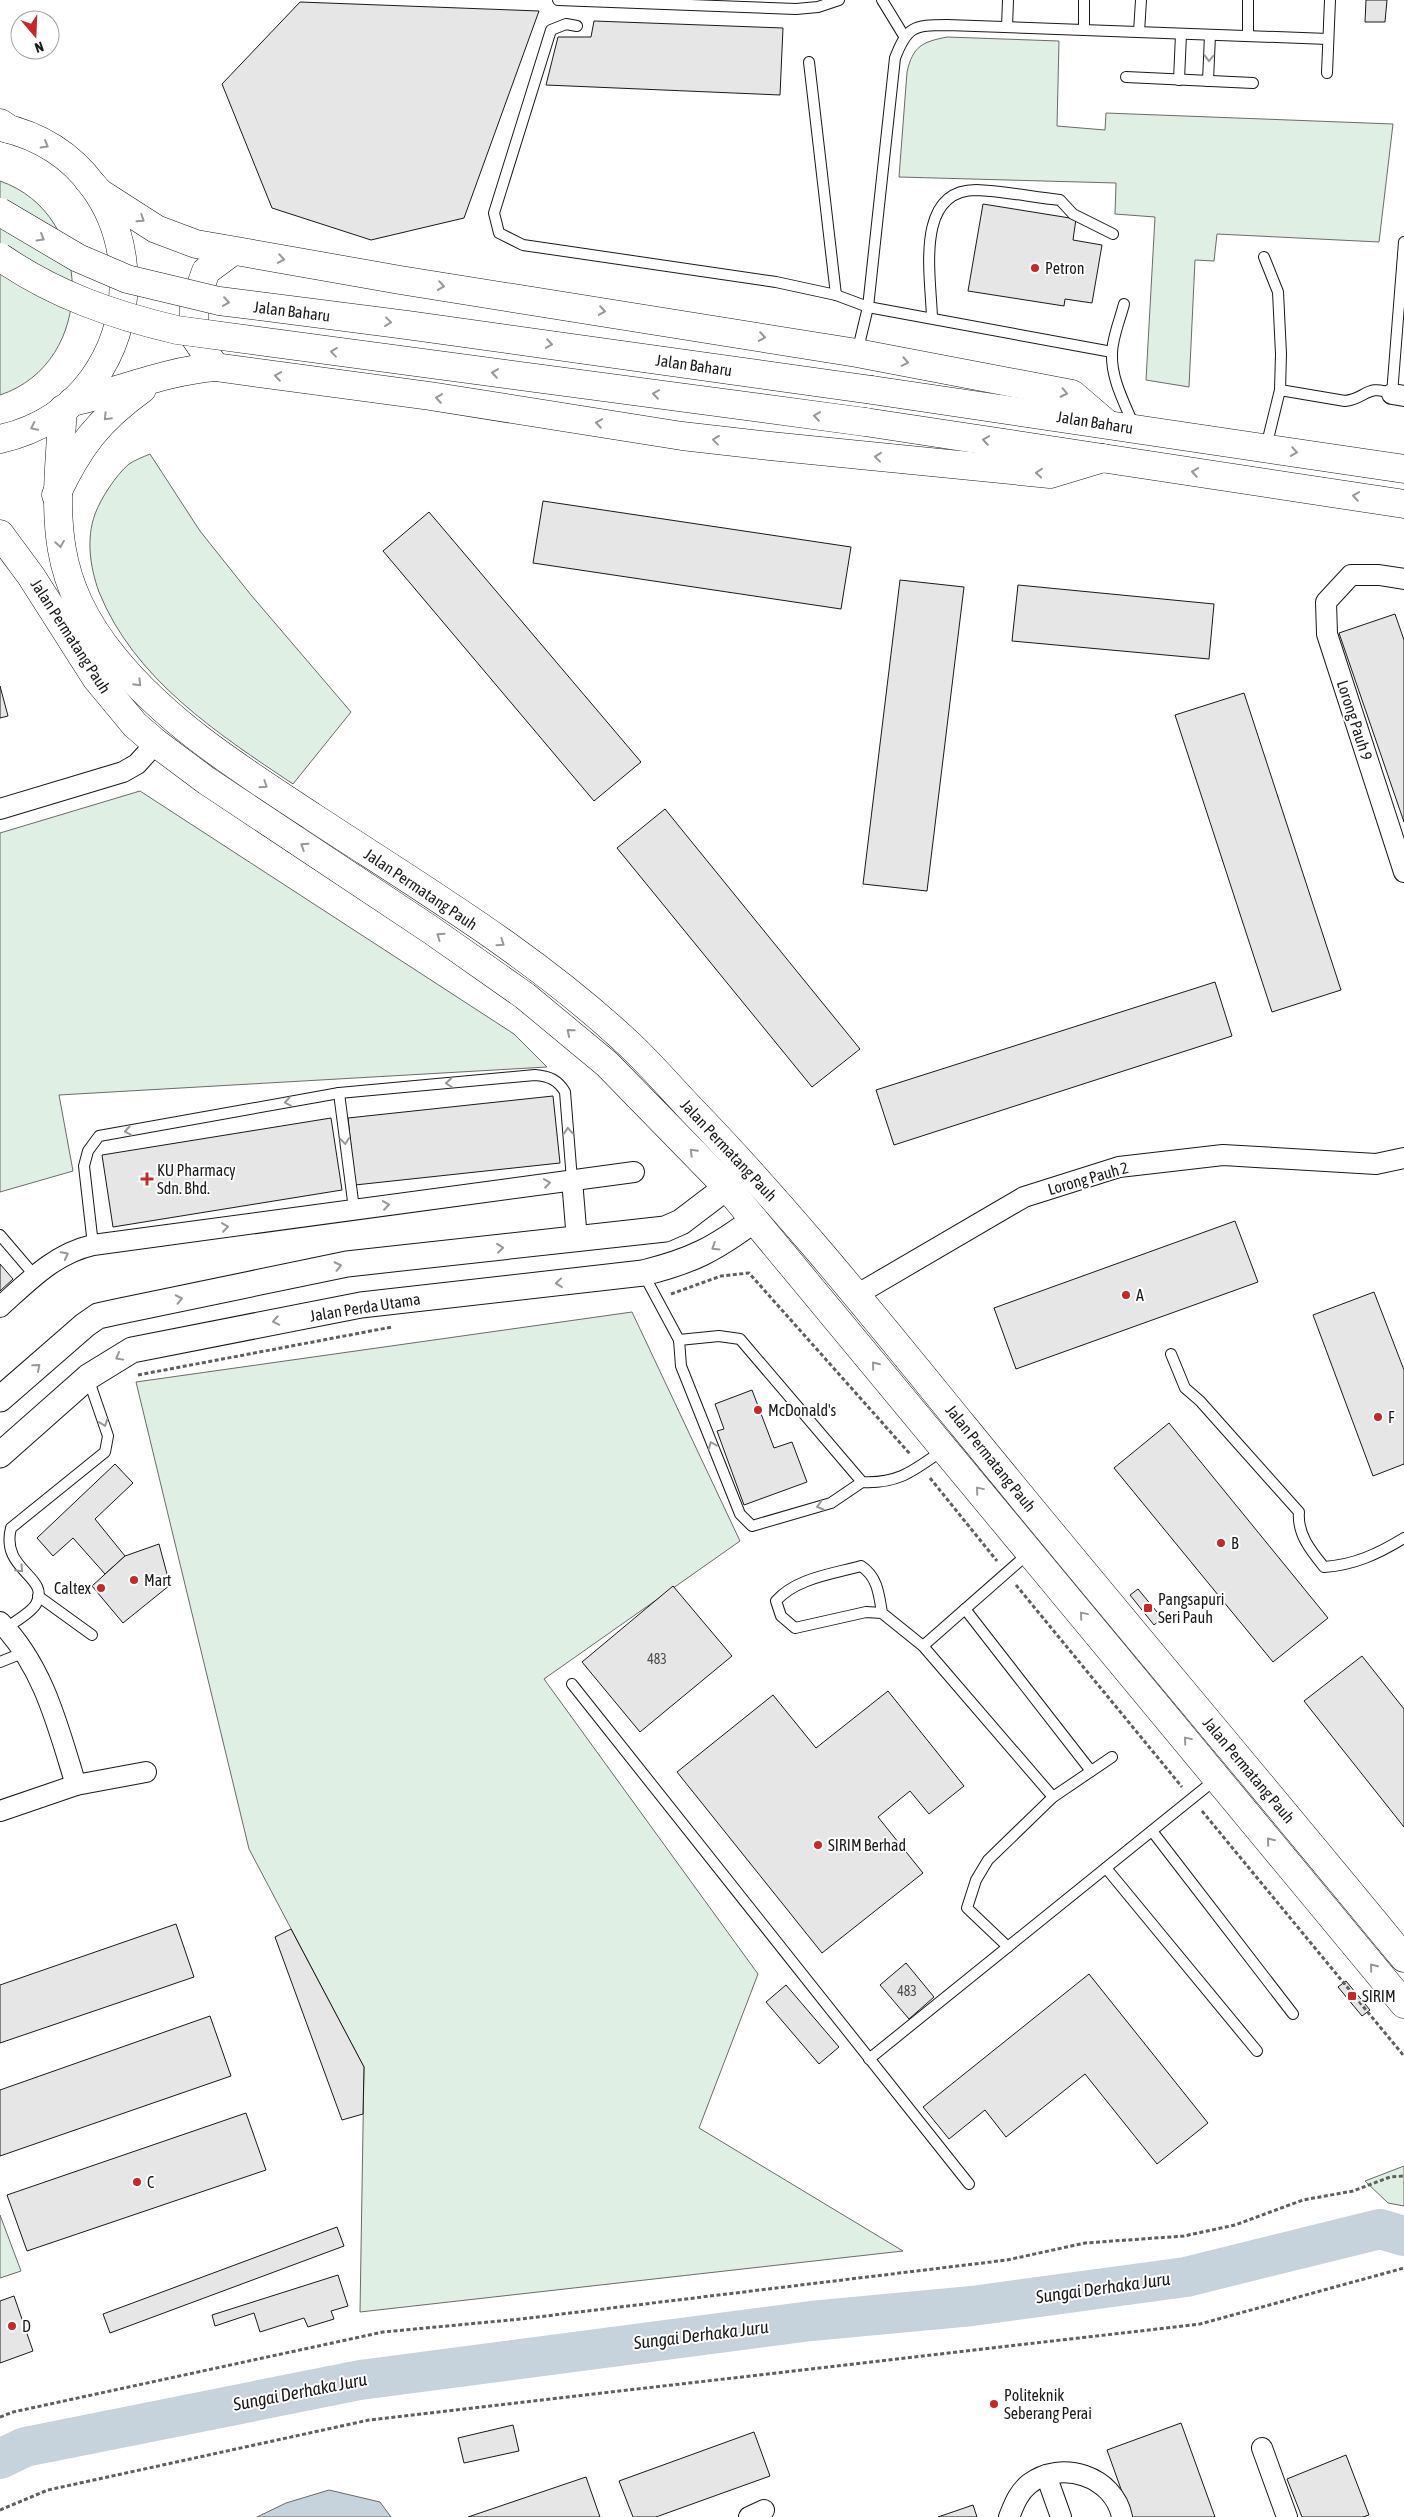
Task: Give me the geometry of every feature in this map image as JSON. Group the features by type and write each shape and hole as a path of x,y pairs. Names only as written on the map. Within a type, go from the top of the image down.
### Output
{"main road":[{"path":"3,126 44,144 60,154 100,193 156,229 196,244 857,353 1072,394 1107,424"},
{"path":"68,405 101,367 112,348 119,327 124,298 124,260 119,239 112,218 88,180"},
{"name":"Jalan Baharu","path":"0,212 78,258 127,279 210,299 872,390 1404,469"},
{"path":"215,367 194,336 194,305 206,271 233,251"},
{"name":"Jalan Baharu","path":"0,258 30,277 74,300 122,316 177,330 866,422 1404,504"},
{"path":"0,439 29,430 68,405 177,373 215,367 430,396 682,436 770,446 1050,474 1103,458"},
{"path":"56,495 72,462 91,433 116,408 144,387 177,373"},
{"name":"Jalan Permatang Pauh","path":"68,405 56,495 62,558 87,618 116,660 182,726 259,782 530,962 630,1045 726,1145 858,1294 966,1429 1404,1958"},
{"name":"Jalan Permatang Pauh","path":"0,534 31,576 96,678 135,725 156,743 207,780 431,930 525,996 607,1064 728,1187 1404,2004"}],"street":[{"name":"Lorong Pauh 9","path":"1403,583 1380,575 1351,575 1326,602 1327,634 1404,872"},
{"path":"0,809 123,772 137,764 156,743"},
{"name":"Lorong Pauh 2","path":"858,1294 1024,1197 1119,1167 1223,1155 1376,1164 1404,1158"},
{"path":"0,1307 35,1276 62,1256 77,1249 93,1245 634,1172"},
{"path":"572,1180 577,1240"},
{"path":"0,1399 98,1316 347,1264 665,1230 681,1222 728,1187"},
{"name":"Jalan Perda Utama","path":"0,1455 88,1377 132,1350 361,1305 643,1273 674,1265 703,1254 755,1219"},
{"path":"3,1625 25,1652 43,1683 76,1785"},
{"path":"0,1811 76,1785 146,1772"},
{"path":"1262,2448 1287,2517"},
{"path":"1009,2517 1016,2500 1029,2485 1046,2475 1073,2473 1082,2474 1099,2482 1112,2494 1122,2517"},
{"path":"1046,2475 1061,2517"}],"lane":[{"path":"558,0 796,9 818,7 839,0"},
{"path":"882,0 904,36"},
{"path":"1007,27 1008,0"},
{"path":"1084,0 1084,30"},
{"path":"1140,32 1141,0"},
{"path":"1248,0 1248,36"},
{"path":"1328,73 1330,0"},
{"path":"578,26 566,24 551,30 494,213 499,233 523,245 776,282 836,295 868,307 1112,352"},
{"path":"857,353 868,307 895,58 904,36 915,28 929,25 1007,27 1328,39"},
{"path":"1179,80 1181,34"},
{"path":"1208,81 1210,35"},
{"path":"809,62 836,295"},
{"path":"1126,77 1253,83"},
{"path":"932,318 929,247 934,216 952,195 974,190 1060,200 1073,214 1113,234"},
{"path":"1280,390 1346,401 1353,400 1362,393 1380,389 1398,395 1404,242"},
{"path":"1264,257 1278,292 1280,390 1265,448"},
{"path":"1124,304 1112,352 1117,383 1135,429"},
{"path":"93,1245 84,1166 88,1151 99,1136 339,1093 535,1075 553,1079 561,1085 565,1092 572,1180"},
{"path":"339,1093 354,1209"},
{"path":"0,1235 35,1276"},
{"path":"643,1273 679,1340 681,1366 740,1514 752,1526 831,1503 862,1482 882,1483 903,1476 944,1449"},
{"path":"679,1340 718,1336 740,1339 862,1482"},
{"path":"1171,1354 1185,1388 1200,1401 1299,1512 1298,1521 1302,1535 1309,1548 1324,1567 1335,1567 1376,1556 1404,1538"},
{"path":"3,1625 36,1605 38,1596 37,1587 8,1555 5,1541 11,1528 105,1452 108,1436 88,1377"},
{"path":"923,1646 1030,1552"},
{"path":"882,1613 876,1584 871,1572 861,1566 803,1582 786,1590 776,1601 781,1616 795,1628 866,1612 882,1613 923,1646 1053,1797"},
{"path":"38,1596 92,1635"},
{"path":"965,1609 1091,1772"},
{"path":"0,1662 25,1652"},
{"path":"572,1684 969,2184"},
{"path":"1008,1947 967,1908 976,1880 988,1860 1053,1797 1112,1757"},
{"path":"869,2058 1218,1777"},
{"path":"1152,1831 1293,2014"},
{"path":"1106,1868 1257,2051"}],"path":[{"path":"656,1298 721,1276 749,1273 920,1466 1404,2056"},
{"path":"133,1376 396,1327"},
{"path":"0,2417 13,2412 117,2388 383,2332 530,2318 1007,2260 1085,2243 1184,2236 1235,2225 1303,2200 1353,2191 1390,2177 1404,2176"},
{"path":"0,2510 48,2490 369,2420 1200,2324 1404,2268"}],"green space":[{"path":"947,37 1059,41 1057,126 1105,130 1106,113 1393,124 1379,242 1217,234 1214,261 1195,260 1189,387 1146,380 1155,217 1115,214 1116,183 899,177 909,63 916,51 925,43"},
{"path":"0,181 32,198 54,224 68,255 72,288 68,322 54,353 32,378 0,395"},
{"path":"150,454 200,531 251,595 351,712 293,784 208,724 156,678 134,652 114,623 99,592 93,573 90,553 92,524 95,514 109,487 119,474 129,464"},
{"path":"140,791 514,1034 547,1067 59,1095 73,1171 0,1192 0,833"},
{"path":"632,1312 740,1541 544,1679 758,1974 699,2128 903,2251 360,2312 364,2067 249,1849 136,1382"},
{"path":"1404,2166 1404,2206 1388,2203 1365,2181"},
{"path":"0,2215 21,2271 0,2278"}],"shaded area":[{"path":"329,2490 380,2502 391,2517 257,2517 286,2503"}],"building":[{"path":"1366,0 1387,0 1385,22 1365,22"},
{"path":"300,2 539,11 464,218 371,240 272,208 222,84"},
{"path":"594,21 783,28 780,95 546,85 558,37 591,37"},
{"name":"Petron","path":"983,204 1076,219 1073,240 1102,245 1092,303 1065,299 1064,306 968,291"},
{"path":"543,501 851,547 841,609 533,563"},
{"path":"429,512 641,762 594,801 383,551"},
{"path":"900,580 964,587 927,891 863,884"},
{"path":"1018,585 1214,604 1209,659 1012,641"},
{"path":"1395,614 1404,640 1404,822 1339,633"},
{"path":"0,686 8,716 0,718"},
{"path":"1244,693 1341,990 1272,1012 1175,715"},
{"path":"665,809 860,1049 812,1087 617,848"},
{"path":"1215,982 1232,1036 894,1145 876,1090"},
{"path":"553,1096 560,1163 355,1185 348,1118"},
{"path":"331,1118 342,1190 113,1227 102,1155"},
{"name":"A","path":"1235,1221 1258,1282 1016,1369 994,1308"},
{"path":"0,1264 13,1279 0,1291"},
{"name":"F","path":"1374,1292 1404,1370 1404,1464 1373,1476 1313,1315"},
{"path":"752,1390 774,1448 792,1442 807,1482 744,1505 717,1431 724,1429 715,1404"},
{"name":"B","path":"1169,1423 1328,1618 1273,1662 1114,1468"},
{"path":"115,1464 133,1483 95,1519 125,1556 105,1574 73,1538 53,1556 37,1538"},
{"name":"Mart","path":"159,1544 170,1585 123,1623 92,1586 125,1556"},
{"path":"673,1586 732,1656 640,1732 582,1662"},
{"path":"1138,1589 1162,1618 1154,1625 1130,1595"},
{"path":"1362,1656 1404,1709 1404,1827 1304,1701"},
{"name":"SIRIM Berhad","path":"888,1691 964,1786 929,1814 910,1791 878,1817 923,1873 822,1953 677,1772 773,1695 816,1748"},
{"path":"176,1924 194,1977 0,2043 0,1985"},
{"path":"291,1929 364,2067 363,2114 342,2120 275,1937"},
{"path":"906,1963 934,1997 909,2019 880,1985"},
{"path":"1089,1974 1208,2123 1157,2164 1085,2074 1006,2137 985,2110 949,2139 923,2107"},
{"path":"1346,1981 1370,2010 1362,2016 1338,1987"},
{"path":"786,1985 839,2047 819,2064 766,2002"},
{"path":"210,2016 231,2076 0,2156 0,2090"},
{"name":"C","path":"246,2113 266,2170 27,2251 7,2195"},
{"path":"337,2227 344,2246 110,2333 103,2314"},
{"path":"338,2275 348,2306 331,2311 334,2319 308,2327 304,2318 260,2332 254,2313 215,2326 212,2315"},
{"name":"D","path":"14,2296 33,2351 0,2363 0,2301"},
{"path":"1181,2423 1215,2517 1131,2517 1107,2450"},
{"path":"513,2425 519,2451 464,2463 458,2438"},
{"path":"754,2432 770,2476 656,2517 633,2517 619,2481"},
{"path":"1346,2455 1369,2515 1363,2517 1302,2517 1287,2479"},
{"path":"586,2477 600,2517 468,2517"},
{"path":"973,2505 977,2517 938,2517"}],"waterway":[{"name":"Sungai Derhaka Juru","path":"0,2459 25,2447 360,2380 811,2321 972,2306 1186,2277 1380,2229 1404,2236"}],"place":[{"name":"Petron","path":"1035,268"},
{"name":"KU Pharmacy Sdn. Bhd.","path":"147,1179"},
{"name":"A","path":"1126,1295"},
{"name":"McDonald's","path":"758,1410"},
{"name":"F","path":"1378,1417"},
{"name":"B","path":"1221,1543"},
{"name":"Mart","path":"134,1580"},
{"name":"Caltex","path":"101,1588"},
{"name":"Pangsapuri Seri Pauh","path":"1148,1608"},
{"name":"SIRIM Berhad","path":"818,1845"},
{"name":"SIRIM","path":"1352,1996"},
{"name":"C","path":"137,2182"},
{"name":"D","path":"12,2326"},
{"name":"Politeknik Seberang Perai","path":"994,2404"}]}
